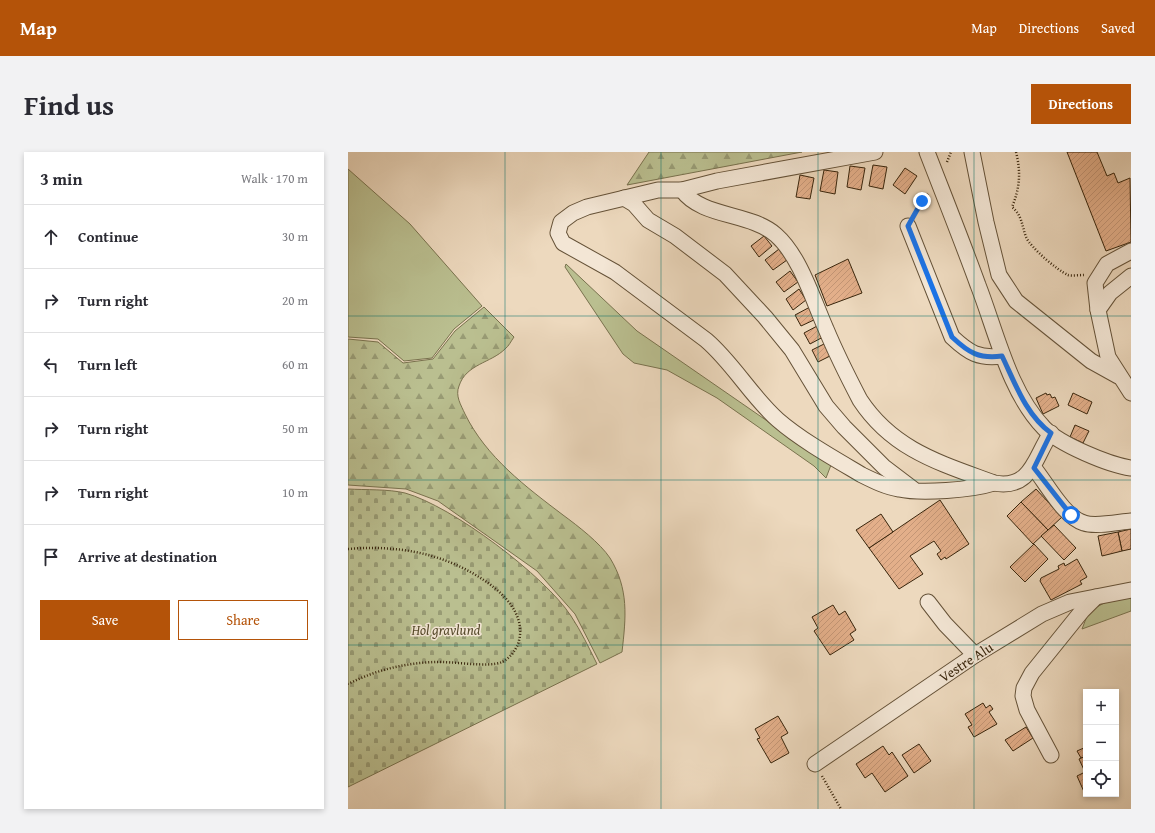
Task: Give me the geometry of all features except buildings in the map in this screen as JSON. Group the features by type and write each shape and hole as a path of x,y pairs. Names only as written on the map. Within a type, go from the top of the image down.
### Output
{"street":[{"path":"875,152 717,181 682,190 658,190 587,207 567,217 561,222 558,228 559,236 563,243 615,272 718,350 768,410 787,427 842,463 875,482 900,490 915,490 963,488 1016,481 1034,468 1051,433"},
{"path":"927,152 979,287 1002,356 1028,408 1044,428 1079,450 1123,467 1131,468"},
{"path":"972,152 986,222 999,275 1016,301 1091,362 1118,376"},
{"path":"682,190 694,202 754,222 768,229 781,241 797,266 860,400 870,416 891,436 916,452 994,483"},
{"path":"624,198 634,204 648,220 676,236 725,274 765,317 792,350 826,406 844,427 884,467 915,490"},
{"path":"908,226 952,337 966,350 987,358 1002,356"},
{"path":"1131,251 1107,264 1095,283 1098,310 1108,357 1118,376 1131,393"},
{"path":"1098,310 1110,293 1131,276"},
{"path":"1034,468 1060,504 1071,515 1084,523 1131,521"},
{"name":"Vestre Alu","path":"815,764 975,655 1042,614 1070,602 1131,590"},
{"path":"1051,755 1027,710 1023,696 1024,688 1032,673 1082,611 1096,597"},
{"path":"928,602 945,624 975,655"}],"path":[{"path":"1016,152 1020,173 1019,188 1012,207 1017,211 1022,220 1026,237 1046,259 1069,275 1088,275 1097,279"},
{"path":"908,226 922,201 939,183"},
{"path":"348,549 386,548 410,551 433,556 462,566 487,582 510,603 517,615 521,636 517,647 510,656 501,662 491,664 436,662 396,666 364,676 348,684"},
{"path":"815,764 841,809"}],"green space":[{"path":"649,152 802,152 627,185"},
{"path":"348,169 410,224 482,306 454,329 432,358 404,361 378,339 348,337"},
{"path":"566,264 637,331 831,465 826,478 814,466 717,398 667,370 634,363 623,354 565,267"},
{"path":"484,307 514,337 508,346 499,354 473,368 467,373 459,386 459,400 474,430 495,457 521,482 601,546 610,558 620,581 625,604 622,652 600,663 575,614 537,571 438,501 406,489 348,485 348,339 378,342 403,363 433,359 455,331"},
{"name":"Hol gravlund","path":"348,489 399,492 425,500 447,512 496,544 541,582 558,600 575,622 597,664 348,787"},
{"path":"1131,595 1131,611 1082,629 1089,611 1112,599"}],"route":[{"path":"922,201 908,226 952,337 966,350 987,358 1002,356 1028,408 1044,428 1051,433 1034,468 1060,504 1071,515"}]}
